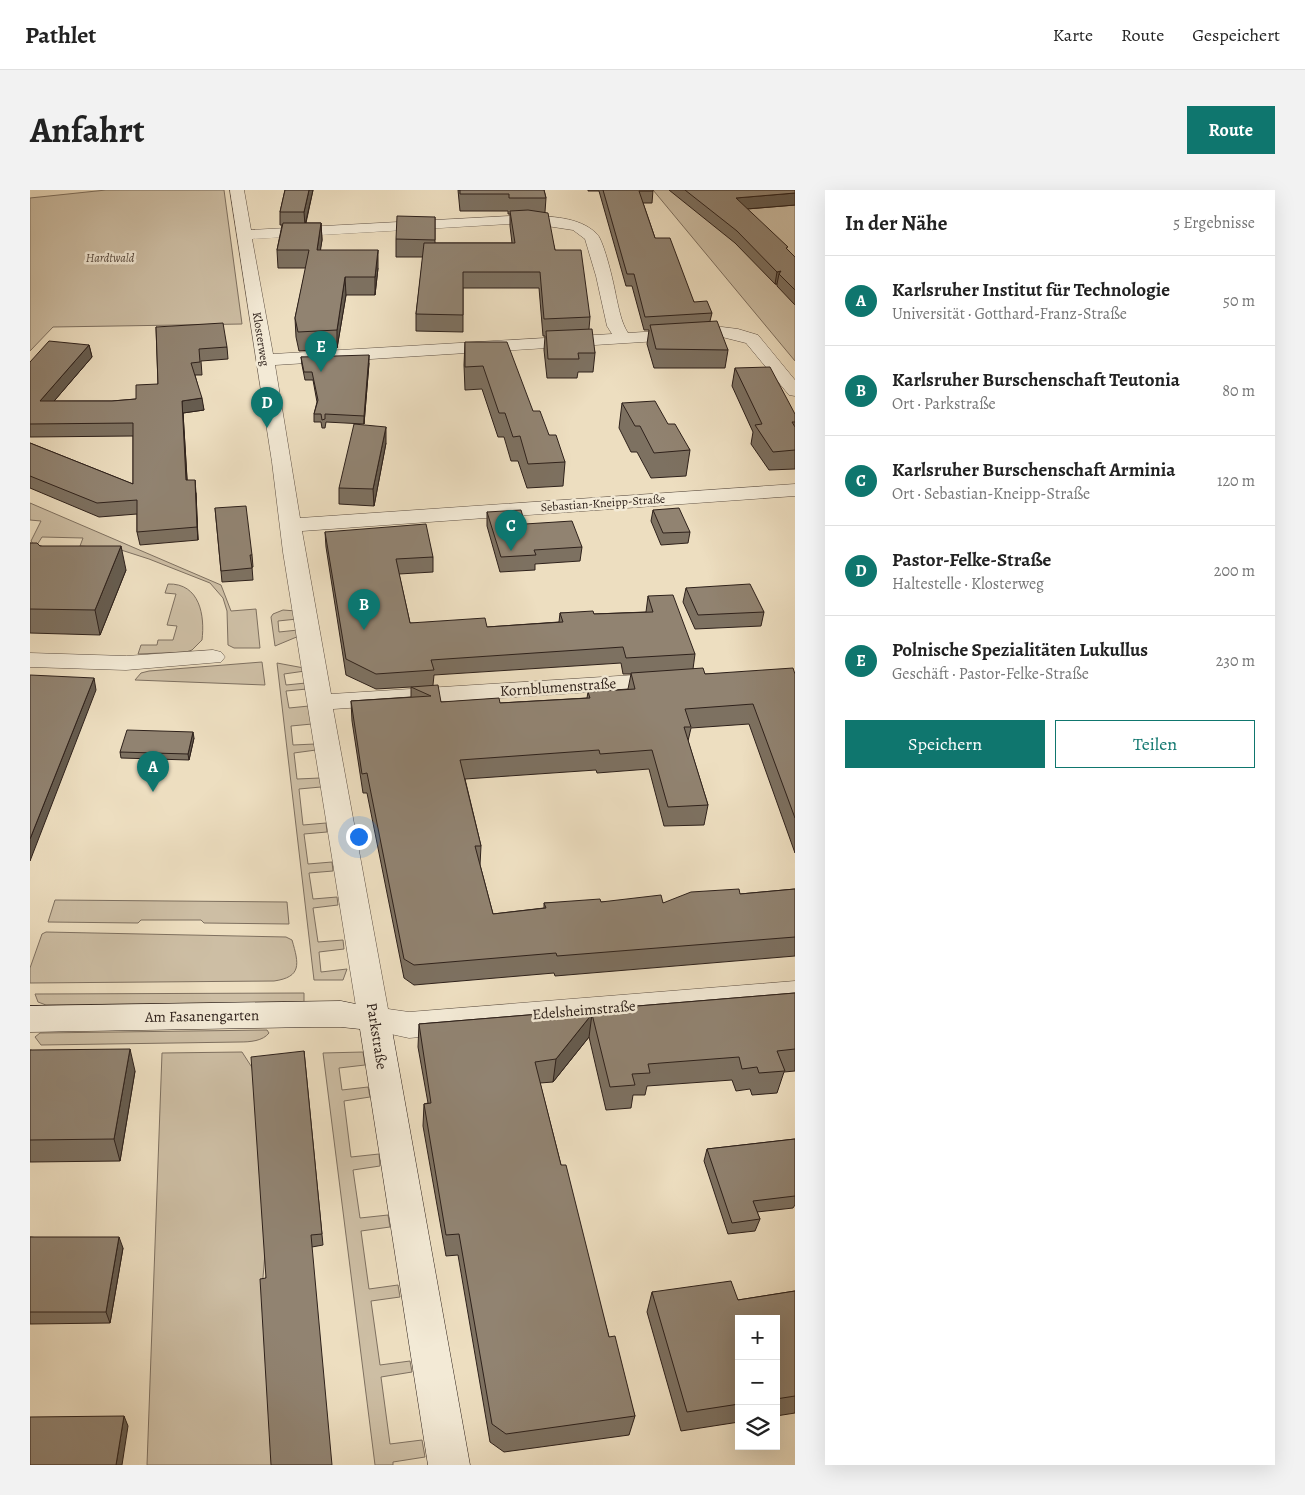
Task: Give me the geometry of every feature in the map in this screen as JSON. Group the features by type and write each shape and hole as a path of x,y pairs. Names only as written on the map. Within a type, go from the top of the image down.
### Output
{"street":[{"name":"Klosterweg","path":"237,190 304,607"},
{"path":"243,235 527,219 563,223 578,227 592,236 604,276 615,326 623,337"},
{"path":"265,360 722,332 738,334 752,339 795,391"},
{"name":"Sebastian-Kneipp-Straße","path":"290,525 795,490"},
{"name":"Parkstraße","path":"304,607 450,1465"},
{"path":"30,660 126,663 212,658"},
{"name":"Kornblumenstraße","path":"321,702 688,679"},
{"name":"Edelsheimstraße","path":"374,1019 409,1025 795,993"},
{"name":"Am Fasanengarten","path":"30,1019 314,1014 341,1014 374,1019"}],"green space":[{"name":"Hardtwald","path":"106,190 224,190 242,324 53,327 30,351 30,198"},
{"path":"653,190 795,190 795,361"},
{"path":"30,503 221,585 231,611 256,609 260,648 234,648 228,645 227,611 223,598 210,583 118,549 80,546 83,538 42,537 37,545 34,545 31,541 41,521 30,520"},
{"path":"168,584 179,585 194,595 201,611 202,640 192,650 186,652 138,654 141,645 157,645 158,640 173,640 177,626 167,625 176,594 165,593"},
{"path":"283,610 296,611 297,619 278,621 279,632 298,630 299,636 275,646 271,617 273,614"},
{"path":"262,662 265,685 135,680 141,673 149,671"},
{"path":"277,663 304,668 305,671 284,674 286,685 306,683 307,689 286,691 289,708 309,706 312,724 291,726 293,745 315,744 316,750 294,753 297,779 320,778 321,787 299,789 303,825 326,823 327,832 304,834 308,864 332,862 333,871 309,873 313,899 337,897 338,905 313,908 318,942 343,940 344,949 319,952 321,972 347,969 343,980 314,980"},
{"path":"55,900 287,902 289,924 204,923 201,920 141,920 138,923 48,922"},
{"path":"46,932 286,937 292,940 297,962 294,973 274,981 30,983 30,968 42,934"},
{"path":"304,993 304,1002 46,1005 38,1002 35,994"},
{"path":"267,1030 269,1033 263,1038 244,1042 41,1045 35,1037 40,1033"},
{"path":"242,1052 253,1069 265,1253 262,1290 273,1465 147,1465 162,1053"},
{"path":"363,1052 365,1065 339,1068 342,1090 368,1087 370,1097 344,1101 351,1157 379,1154 380,1166 353,1170 360,1218 388,1215 390,1227 361,1231 369,1289 398,1285 400,1297 371,1301 380,1365 410,1361 412,1372 381,1377 390,1444 422,1440 425,1457 393,1462 393,1465 375,1465 323,1053"}],"building":[{"path":"285,190 309,190 304,212 280,212"},
{"path":"460,190 544,190 546,198 509,198 509,194 460,194"},
{"path":"603,190 653,190 639,191 655,238 670,238 694,302 707,301 712,313 645,317 634,274 627,274"},
{"path":"685,190 795,190 795,193 736,198 788,247 786,248 795,257 795,290 779,274 781,271 777,272 737,231"},
{"path":"528,210 548,213 555,250 581,250 590,317 544,319 540,272 463,272 463,315 416,314 424,243 515,243 510,211"},
{"path":"397,216 435,217 435,240 396,239"},
{"path":"283,223 321,223 317,250 378,250 375,277 345,277 337,330 298,332 295,318 309,250 277,250"},
{"path":"717,321 728,350 656,349 650,325"},
{"path":"223,323 227,347 199,349 200,362 191,363 202,398 182,401 186,480 195,480 197,527 137,532 137,500 97,503 30,476 30,443 133,484 133,423 30,424 30,362 49,341 89,345 40,401 136,399 136,385 158,384 156,327"},
{"path":"592,329 595,353 578,353 579,359 548,359 546,331"},
{"path":"465,342 507,342 533,411 540,411 549,435 556,435 565,462 528,464 520,436 513,437 505,413 499,413 483,366 465,367"},
{"path":"369,355 364,416 325,414 325,419 322,420 321,414 314,414 318,400 312,372 304,372 301,357"},
{"path":"770,367 795,414 795,422 792,422 795,427 795,450 773,452 755,425 762,424 735,368"},
{"path":"655,401 668,424 675,424 690,450 654,453 640,426 635,426 622,403"},
{"path":"354,424 386,427 373,489 339,488"},
{"path":"246,506 252,568 221,571 215,508"},
{"path":"679,508 690,532 663,533 653,510"},
{"path":"521,510 525,524 572,521 582,547 534,550 536,555 501,557 487,512"},
{"path":"426,524 433,557 396,559 410,623 485,618 487,627 563,622 560,613 593,611 594,614 653,612 648,596 673,595 695,654 626,658 623,647 431,660 434,670 376,674 346,659 325,532"},
{"path":"30,543 37,543 40,546 121,546 95,610 30,609"},
{"path":"750,584 764,612 698,615 686,588"},
{"path":"703,668 705,674 793,668 795,674 795,818 753,704 685,709 691,727 684,727 708,805 668,807 652,750 600,754 599,750 460,760 481,846 475,846 493,914 546,908 544,903 600,899 601,902 661,895 663,903 691,892 739,889 740,894 795,889 795,937 557,956 556,953 414,965 404,959 367,773 362,774 351,701 431,696 411,687 438,685 441,702 499,698 500,703 590,698 588,692 635,689 631,673"},
{"path":"30,675 94,678 30,839"},
{"path":"127,730 193,732 188,754 120,752"},
{"path":"795,993 795,1049 777,1051 785,1071 759,1073 757,1067 742,1069 739,1057 648,1064 650,1073 632,1074 635,1085 610,1087 592,1014 556,1059 535,1062 561,1165 566,1165 609,1337 615,1336 635,1416 506,1434 492,1424 459,1234 446,1235 424,1104 431,1103 419,1024"},
{"path":"130,1049 114,1139 30,1140 30,1050"},
{"path":"304,1051 322,1234 311,1235 332,1465 271,1465 260,1279 266,1278 251,1057"},
{"path":"795,1139 795,1196 753,1201 760,1219 732,1223 707,1149"},
{"path":"30,1237 119,1237 106,1312 30,1312"},
{"path":"731,1281 738,1300 795,1291 795,1396 780,1398 780,1315 735,1315 735,1405 687,1412 652,1292"},
{"path":"124,1416 116,1465 30,1465 30,1417"}],"place":[{"name":"Polnische Spezialitäten Lukullus","path":"321,372"},
{"name":"Pastor-Felke-Straße","path":"267,428"},
{"name":"Karlsruher Burschenschaft Arminia","path":"511,551"},
{"name":"Karlsruher Burschenschaft Teutonia","path":"364,630"},
{"name":"Karlsruher Institut für Technologie","path":"153,792"}]}
